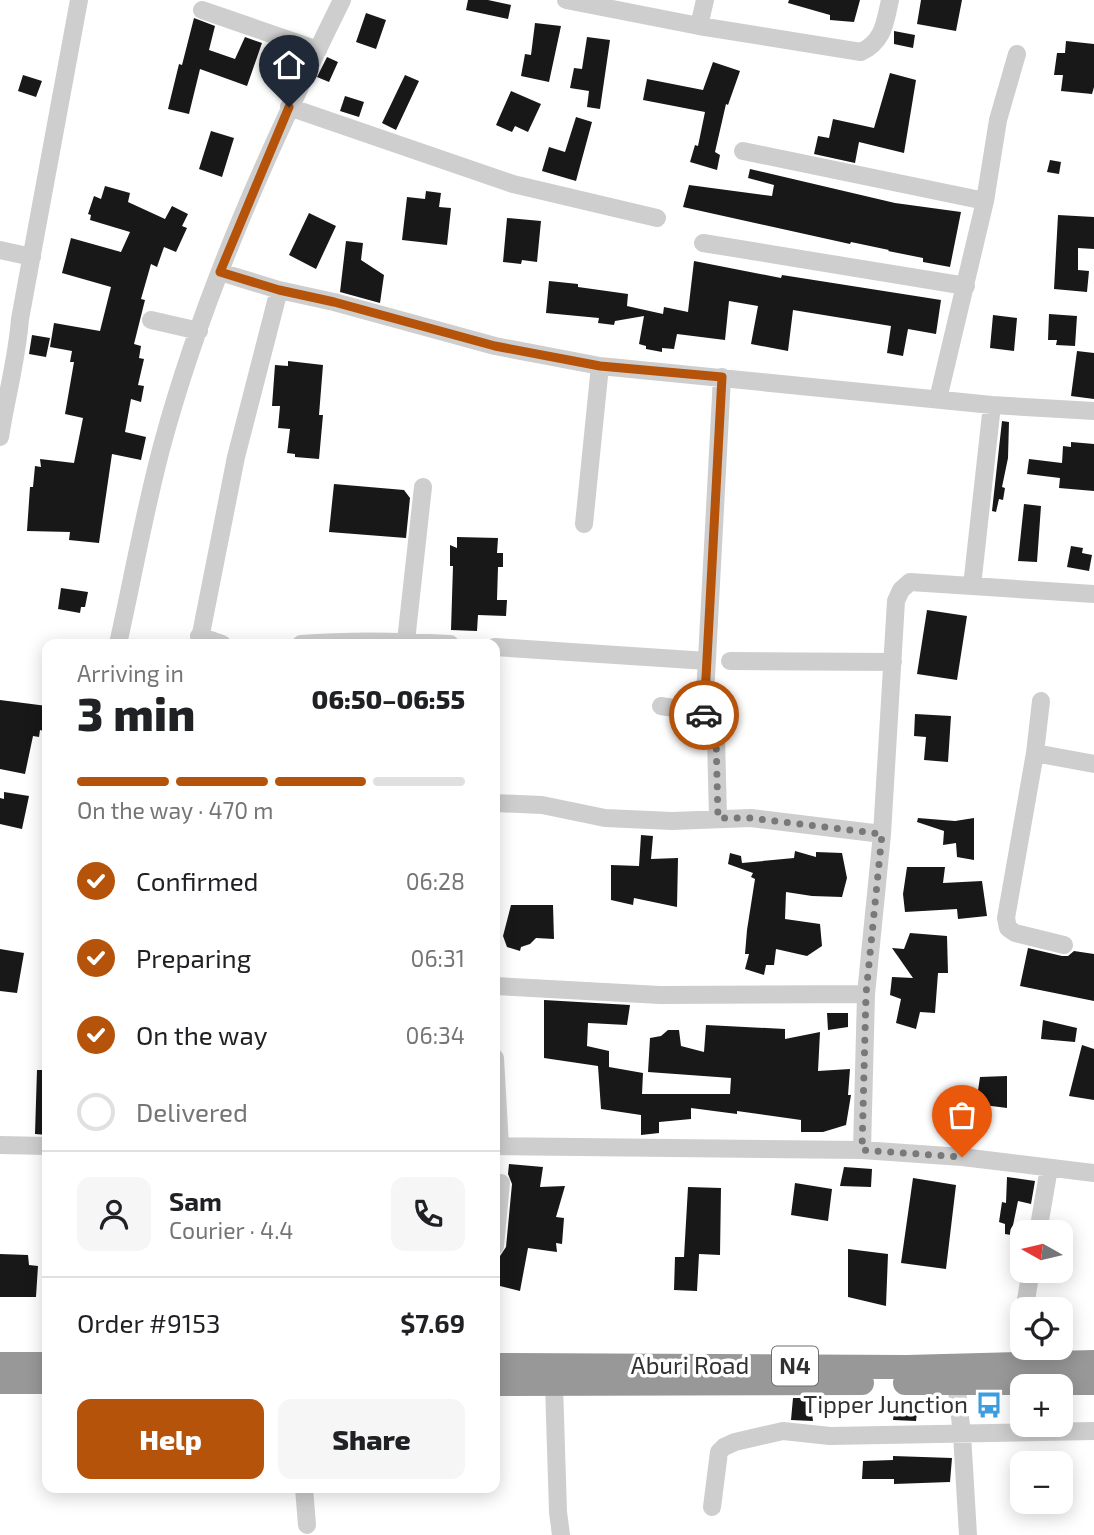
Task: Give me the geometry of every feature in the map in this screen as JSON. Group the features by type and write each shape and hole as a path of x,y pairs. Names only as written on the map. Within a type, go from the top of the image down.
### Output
{"highway":[{"name":"Aburi Road","path":"500,1365 907,1367 1094,1363"},
{"path":"0,1364 42,1364"},
{"path":"0,1382 42,1382"},
{"name":"Aburi Road","path":"500,1384 1094,1382"}],"street":[{"path":"0,437 79,0"},
{"path":"119,639 163,442 199,331 220,272 289,107 342,0"},
{"path":"566,0 646,8 699,26 861,52 872,47 882,35 890,0"},
{"path":"699,26 705,0"},
{"path":"202,10 318,50"},
{"path":"937,399 985,201 998,120 1017,54"},
{"path":"289,107 513,184 657,218"},
{"path":"743,151 985,201"},
{"path":"703,243 966,286"},
{"path":"0,250 32,257"},
{"path":"220,272 495,346 600,366 992,405 1094,411"},
{"path":"199,639 236,457 279,290"},
{"path":"150,320 199,331"},
{"path":"584,524 600,366"},
{"path":"704,715 722,377"},
{"path":"972,586 992,405"},
{"path":"406,639 423,487"},
{"path":"862,1150 866,994 882,834 896,601 901,590 910,582 1094,594"},
{"path":"500,647 707,661"},
{"path":"730,661 892,662"},
{"path":"1041,701 1035,753 1006,918 1008,928 1015,933 1064,945"},
{"path":"660,706 704,715 713,725 716,738 718,818"},
{"path":"1035,753 1094,764"},
{"path":"500,803 541,805 605,818 672,821 751,818 882,834"},
{"path":"500,986 660,995 866,994"},
{"path":"0,1145 42,1146"},
{"path":"500,1146 862,1150 962,1157 1094,1173"},
{"path":"1040,1220 1049,1168"},
{"path":"500,1194 501,1183"},
{"path":"956,1383 968,1535"},
{"path":"554,1385 561,1535"},
{"path":"712,1507 719,1452 735,1442 783,1431 830,1436 1094,1431"},
{"path":"304,1493 307,1525"}],"building":[{"path":"468,0 488,0 511,5 508,19 466,10"},
{"path":"789,0 860,0 854,22 830,20 830,15 788,3"},
{"path":"921,0 962,0 956,31 917,24"},
{"path":"366,13 386,20 376,49 356,42"},
{"path":"194,18 215,26 209,50 235,59 245,37 262,43 247,86 200,69 189,114 168,109"},
{"path":"535,23 561,26 549,82 521,76 525,54 531,55"},
{"path":"894,31 915,35 913,48 894,44"},
{"path":"587,37 610,40 600,109 587,107 589,91 570,88 574,68 582,69"},
{"path":"1066,41 1094,44 1092,94 1061,91 1063,75 1054,75 1057,53 1065,53"},
{"path":"327,57 338,62 329,82 317,77"},
{"path":"713,62 740,71 728,105 726,104 715,152 720,155 717,170 690,162 695,145 698,146 705,112 643,100 647,79 703,90"},
{"path":"890,73 916,80 904,153 859,142 855,163 814,154 818,136 829,138 833,119 874,128"},
{"path":"23,75 42,81 36,97 18,91"},
{"path":"405,75 419,81 396,130 382,123"},
{"path":"511,91 541,104 528,132 515,126 512,132 496,125"},
{"path":"345,96 364,102 359,117 340,111"},
{"path":"576,117 592,122 576,181 542,171 549,147 565,152"},
{"path":"211,131 234,138 222,177 199,169"},
{"path":"1050,160 1061,162 1059,174 1047,172"},
{"path":"750,169 895,203 961,212 950,267 923,262 923,258 889,250 683,207 689,185 772,196 774,185 748,178"},
{"path":"105,186 130,193 128,202 165,219 172,206 188,214 182,226 187,228 176,252 164,247 157,267 151,264 141,299 145,300 134,344 141,346 139,358 144,359 138,385 144,386 141,402 131,399 125,432 146,437 141,460 112,454 99,543 69,540 70,532 27,531 30,487 33,487 35,466 41,467 40,459 74,463 83,418 65,414 74,362 70,362 72,351 50,347 54,323 100,331 111,287 62,273 71,238 121,252 130,232 90,220 91,215 88,214 94,196 101,199"},
{"path":"426,191 441,193 439,207 451,208 447,245 402,240 407,197 425,199"},
{"path":"309,213 336,226 316,269 289,255"},
{"path":"1058,215 1094,217 1094,249 1078,248 1078,270 1089,271 1087,292 1054,289"},
{"path":"507,218 541,221 537,262 503,262"},
{"path":"346,241 363,243 361,260 384,275 380,303 340,292"},
{"path":"694,261 781,278 782,275 941,300 936,334 908,329 903,356 887,353 891,326 793,310 788,351 751,344 758,306 729,301 725,340 677,334 674,349 662,348 662,352 646,349 646,346 639,344 644,316 615,321 614,325 598,323 599,318 546,313 549,281 628,294 627,306 663,314 664,307 688,312"},
{"path":"1049,314 1077,316 1075,346 1056,345 1057,340 1048,340"},
{"path":"993,315 1017,318 1014,351 990,348"},
{"path":"32,335 50,338 46,357 29,354"},
{"path":"1077,351 1094,353 1094,399 1071,396"},
{"path":"288,361 323,365 319,415 323,415 319,459 295,457 295,454 287,453 290,429 278,428 280,406 272,406 275,365 288,366"},
{"path":"1002,421 1009,422 1008,458 1002,487 1005,488 1003,500 999,499 996,512 992,511"},
{"path":"1071,442 1094,444 1094,491 1059,488 1060,478 1027,474 1029,459 1062,463 1063,446 1071,447"},
{"path":"334,484 404,490 410,498 406,538 329,532"},
{"path":"1024,504 1041,506 1037,562 1018,561"},
{"path":"457,537 498,538 497,553 503,553 503,567 498,567 497,600 507,600 506,616 478,615 477,631 451,630 453,566 450,566 450,545 457,548"},
{"path":"1071,546 1083,548 1082,553 1092,555 1089,571 1067,567"},
{"path":"61,588 88,592 85,607 81,607 80,613 58,609"},
{"path":"927,610 967,616 957,680 917,674"},
{"path":"0,700 42,705 42,731 39,737 33,736 25,774 0,769"},
{"path":"915,714 951,716 948,762 924,760 926,737 914,736"},
{"path":"4,792 29,796 22,829 0,824 0,798 4,799"},
{"path":"918,818 955,821 974,818 974,860 957,857 956,843 943,845 944,831 917,822"},
{"path":"641,835 653,836 651,859 678,858 677,907 634,898 633,905 611,900 611,865 639,866"},
{"path":"795,851 816,857 816,852 842,853 847,878 842,897 786,892 785,919 820,924 822,946 807,956 776,949 774,965 766,965 764,975 745,969 749,954 745,954 747,930 755,879 751,877 753,873 728,864 730,853 741,856 742,863 794,858"},
{"path":"907,867 945,867 943,883 982,881 987,916 958,919 957,909 905,912 903,894"},
{"path":"511,905 553,905 554,939 536,938 521,947 520,951 507,947 503,936"},
{"path":"910,933 947,936 948,973 938,973 935,1013 920,1012 916,1029 896,1023 901,999 890,995 892,977 913,978 892,948 904,949"},
{"path":"1028,948 1062,956 1068,956 1074,951 1094,954 1094,1001 1020,986"},
{"path":"0,949 24,953 17,993 0,991"},
{"path":"544,1000 630,1005 627,1025 588,1023 587,1046 609,1051 609,1067 643,1073 642,1094 730,1094 731,1078 648,1072 650,1038 661,1036 668,1030 679,1030 681,1046 704,1052 706,1025 785,1029 785,1039 820,1032 818,1071 850,1069 848,1095 851,1095 846,1125 823,1132 801,1132 801,1120 691,1108 691,1119 659,1122 659,1133 641,1135 641,1115 601,1109 598,1066 544,1058"},
{"path":"827,1013 848,1013 848,1027 828,1030"},
{"path":"1043,1020 1077,1028 1075,1042 1041,1039"},
{"path":"1082,1045 1094,1049 1094,1100 1069,1096"},
{"path":"37,1070 42,1070 42,1135 35,1134"},
{"path":"1007,1076 1007,1108 976,1104 980,1077"},
{"path":"509,1164 543,1167 540,1187 565,1186 556,1217 564,1218 562,1244 556,1243 557,1252 528,1248 520,1291 500,1286 500,1256 506,1247 512,1184 508,1174"},
{"path":"844,1167 872,1169 871,1187 840,1186"},
{"path":"1007,1177 1035,1181 1031,1204 1018,1201 1014,1220 1010,1220 1010,1235 1005,1234 1005,1224 999,1222 1002,1202 1006,1203"},
{"path":"913,1178 956,1185 946,1269 901,1263"},
{"path":"795,1183 832,1189 828,1221 791,1215"},
{"path":"688,1187 721,1188 720,1255 699,1254 697,1291 674,1290 675,1257 684,1257"},
{"path":"848,1249 888,1254 886,1306 848,1297"},
{"path":"0,1254 28,1255 29,1265 38,1266 36,1297 0,1297"},
{"path":"793,1398 810,1398 813,1421 791,1420"},
{"path":"895,1404 918,1404 916,1421 893,1420"},
{"path":"893,1456 952,1458 950,1482 894,1484 894,1479 862,1479 863,1461 893,1460"}],"way so far":[{"path":"704,715 713,725 716,738 718,818 751,818 882,834 866,994 862,1150 962,1157"}],"place":[{"name":"Tipper Junction","path":"989,1405"}],"route":[{"path":"289,107 220,272 495,346 600,366 722,377 704,715"}]}
